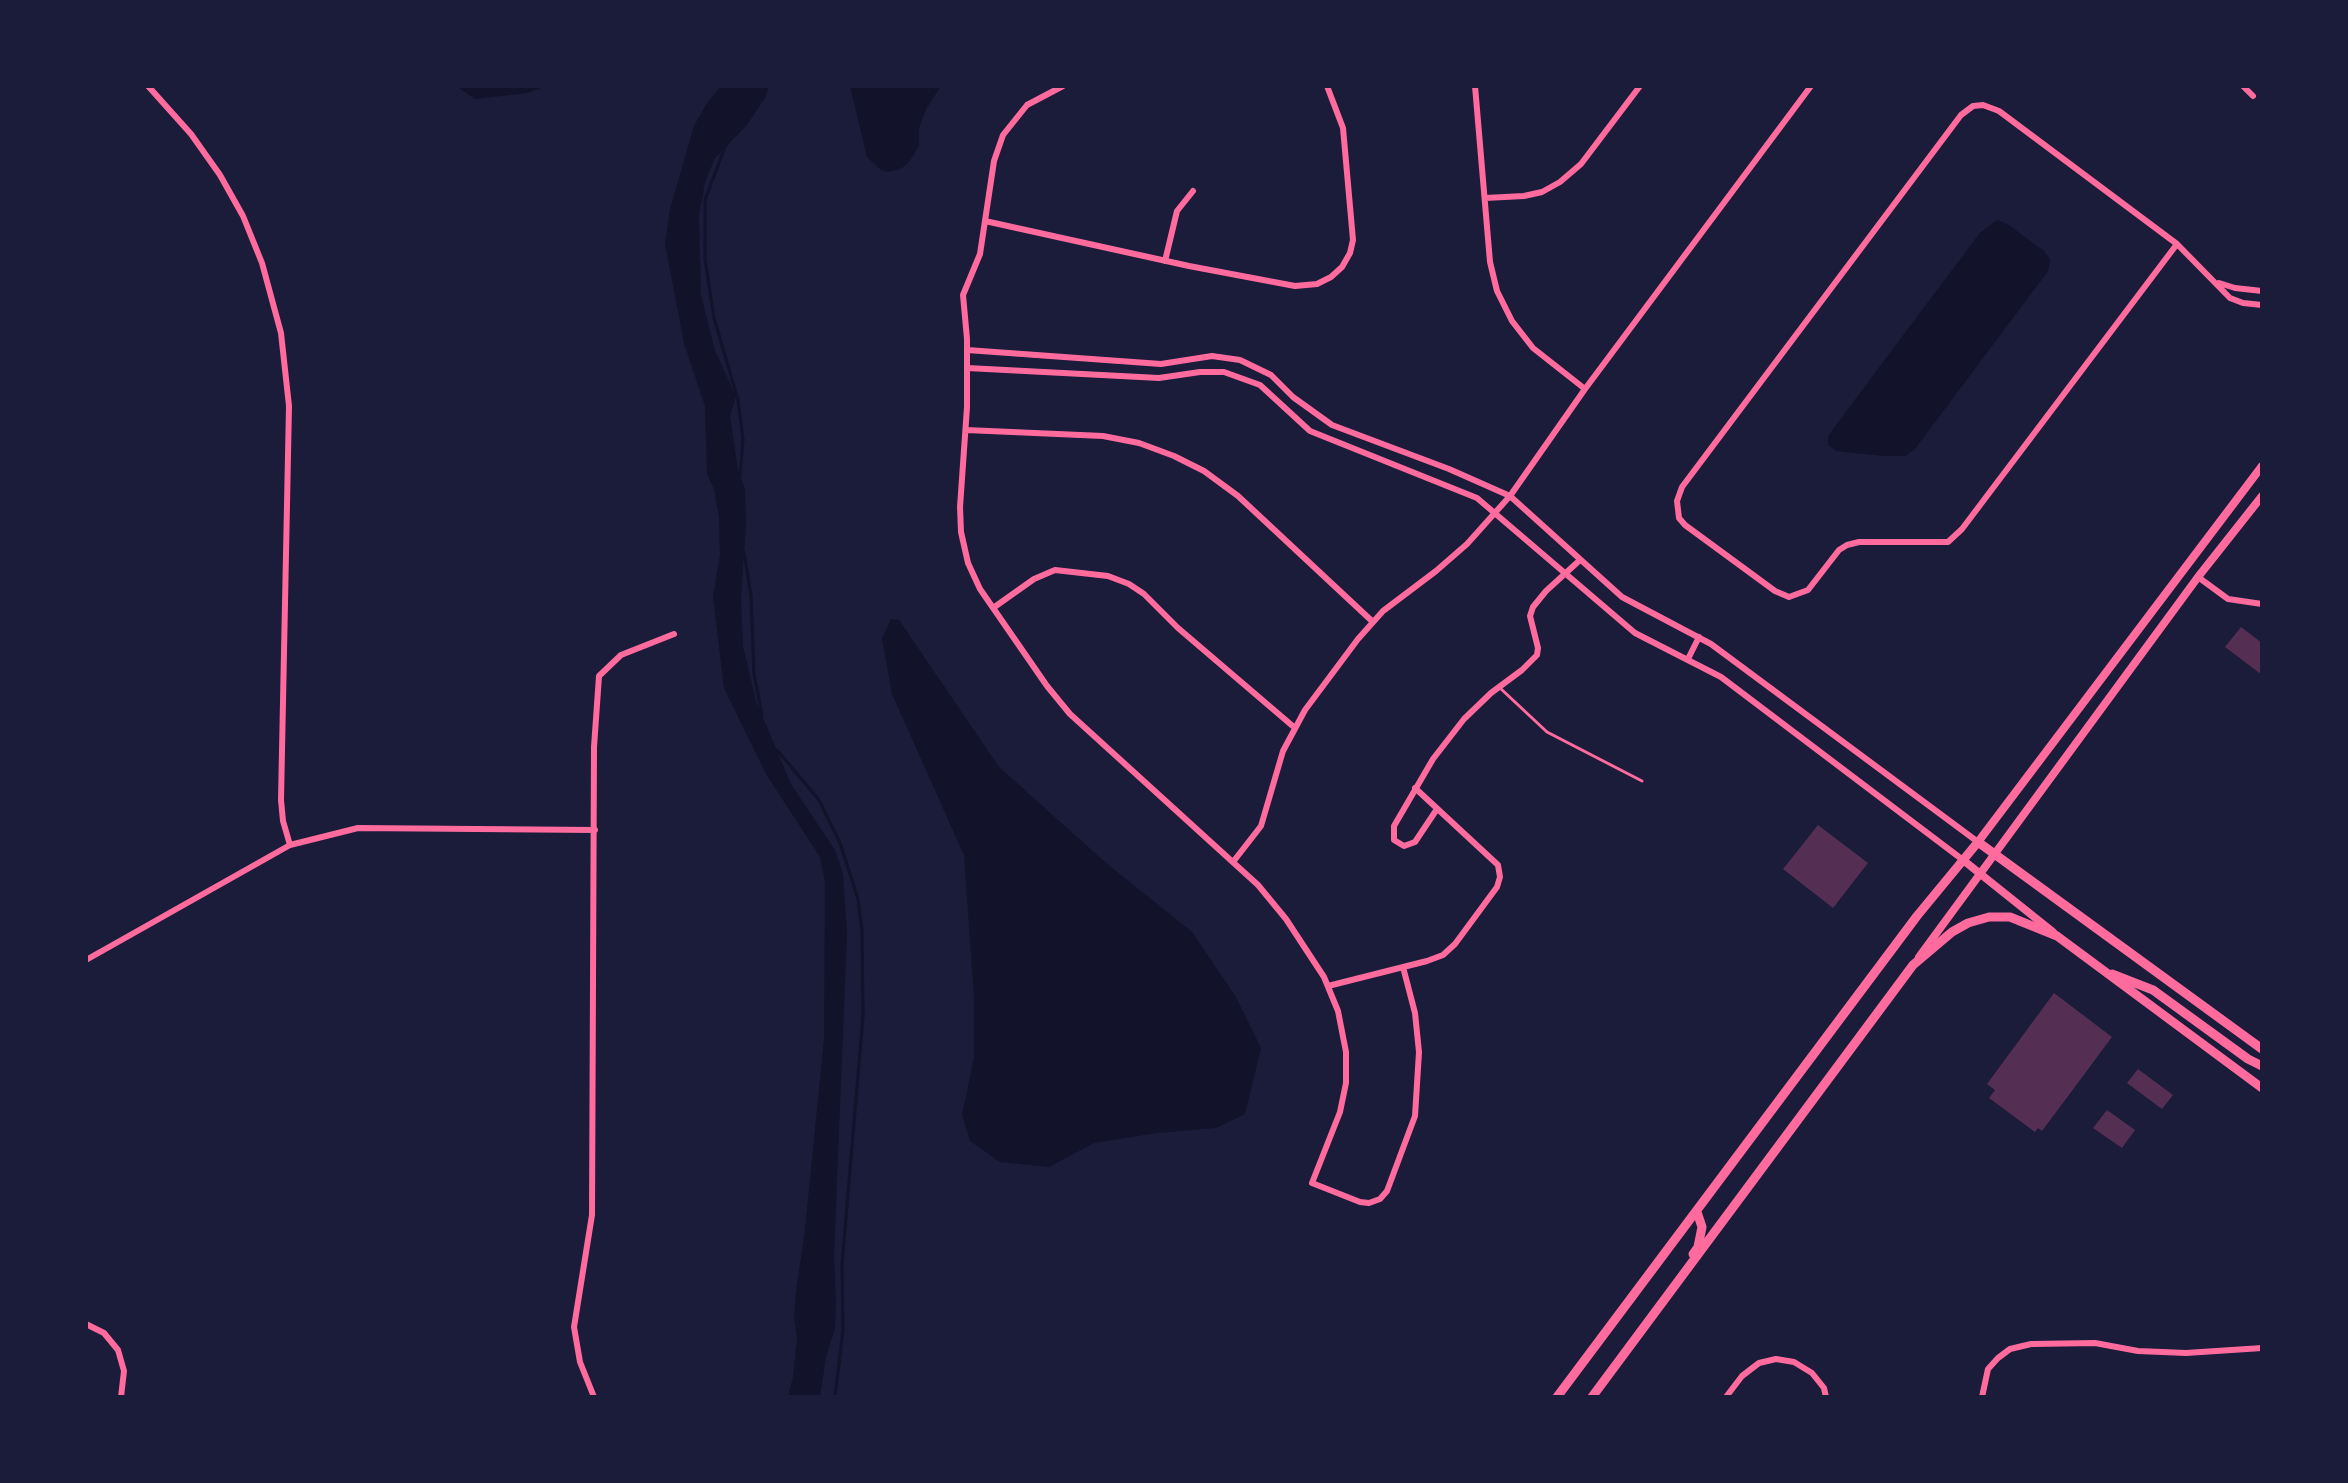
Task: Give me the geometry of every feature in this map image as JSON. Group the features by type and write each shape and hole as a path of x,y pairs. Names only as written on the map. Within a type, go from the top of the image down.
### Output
{"main road":[{"path":"1557,1397 1917,916 1978,842 2262,466"},
{"path":"1592,1397 2198,577 2262,496"},
{"path":"2198,577 2197,561 2202,544"},
{"path":"2163,596 2166,607 2163,625"},
{"path":"1978,842 2262,1049"},
{"path":"1963,860 2057,936 2262,1088"},
{"path":"1913,965 1952,932 1989,917 2010,917 2057,936"},
{"path":"2102,970 2153,990 2262,1066"},
{"path":"1656,1308 1669,1284 1698,1247 1702,1227 1697,1212"}],"street":[{"path":"148,86 191,134 220,175 243,216 260,258 281,333 289,421 281,800 290,845"},
{"path":"1063,86 1027,105 1003,135 994,161 978,261 963,295 967,368 960,507 961,532 968,563 993,608 1070,714 1258,885 1286,919 1328,986 1338,1011 1346,1052 1346,1083 1340,1112 1312,1183 1369,1203 1380,1199 1387,1191 1409,1138 1419,1087 1415,1013 1403,967"},
{"path":"985,221 1165,261 1303,286 1324,281 1341,269 1352,247 1343,128 1327,86"},
{"path":"1475,86 1490,262 1497,291 1512,321 1533,348 1585,389"},
{"path":"1233,862 1261,826 1283,751 1305,710 1383,611 1467,544 1510,496 1585,389 1811,86"},
{"path":"2243,86 2253,96"},
{"path":"1485,198 1533,194 1560,182 1581,164 1638,87"},
{"path":"2177,244 1967,524 1948,542 1859,542 1847,545 1839,550 1808,590 1789,597 1775,591 1679,518 1676,505 1682,487 1961,115 1973,106 1983,105 1999,111 2177,244 2230,298 2262,305"},
{"path":"1165,261 1177,211 1193,191"},
{"path":"2216,282 2262,291"},
{"path":"967,350 1161,364 1212,356 1240,360 1271,375 1293,397 1332,425 1449,469 1510,496 1622,597 1699,637 1769,685 1978,842"},
{"path":"967,368 1159,378 1224,372 1260,385 1310,431 1477,498 1635,633 1721,677 1963,860"},
{"path":"966,430 1103,436 1139,443 1174,456 1204,471 1238,496 1373,622"},
{"path":"1437,809 1415,842 1404,846 1394,840 1394,826 1433,759 1464,719 1537,655 1530,616 1546,591 1580,560"},
{"path":"993,608 1034,579 1055,570 1108,576 1129,584 1295,728"},
{"path":"2198,577 2228,599 2262,604"},
{"path":"594,1397 580,1362 574,1327 592,1215 594,747 599,676 621,655 674,634"},
{"path":"1688,659 1699,637"},
{"path":"1328,986 1443,955 1455,944 1497,887 1500,877 1498,865 1415,788"},
{"path":"86,960 290,845 358,828 595,830"},
{"path":"86,1324 104,1333 118,1350 124,1371 121,1397"},
{"path":"1982,1397 1988,1369 1998,1358 2010,1349 2031,1344 2095,1343 2138,1351 2186,1353 2240,1347 2262,1348"},
{"path":"1726,1397 1742,1376 1759,1363 1776,1359 1794,1362 1812,1373 1824,1388 1826,1397"}],"lane":[{"path":"1499,687 1547,732 1642,781"}],"shaded area":[{"path":"456,86 546,86 527,93 475,99"},
{"path":"721,86 769,86 765,98 746,126 715,158 705,182 699,216 701,295 715,351 736,396 730,416 738,470 745,489 741,598 743,646 756,701 791,784 835,850 843,874 847,932 834,1255 835,1328 826,1357 820,1397 788,1397 797,1338 794,1318 796,1292 824,1040 825,881 820,857 766,774 724,688 713,597 720,555 719,517 714,489 707,474 705,406 684,343 665,244 670,209 694,126"},
{"path":"850,86 941,86 926,109 919,128 919,146 901,169 881,170 867,157"},
{"path":"1997,220 2006,223 2044,251 2050,259 2048,271 1915,449 1905,456 1836,451 1828,445 1828,436 1980,233"},
{"path":"891,619 899,620 999,767 1106,863 1192,932 1236,997 1261,1048 1245,1114 1216,1128 1094,1143 1049,1167 1000,1162 970,1141 962,1115 974,1058 974,998 964,855 892,694 882,639"}],"building":[{"path":"2241,627 2262,643 2262,675 2225,647"},
{"path":"1818,825 1868,863 1833,908 1783,869"},
{"path":"2054,993 2112,1037 2042,1131 2038,1128 2035,1132 1989,1098 1995,1090 1987,1084"},
{"path":"2138,1069 2173,1095 2162,1109 2127,1083"},
{"path":"2107,1110 2135,1130 2122,1148 2093,1128"}],"waterway":[{"path":"726,144 705,200 705,259 714,318 738,400 743,439 740,476"},
{"path":"744,552 751,596 754,674 762,715"},
{"path":"777,750 819,800 840,843 858,899 862,931 863,1016 842,1265 843,1330 835,1397"}]}
